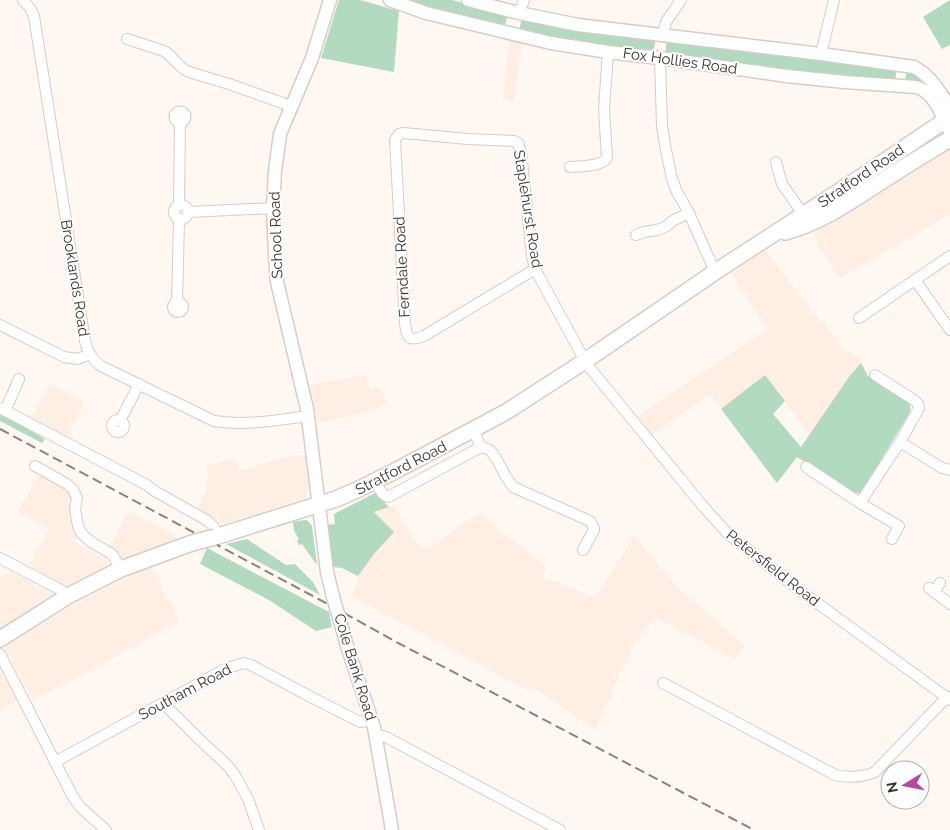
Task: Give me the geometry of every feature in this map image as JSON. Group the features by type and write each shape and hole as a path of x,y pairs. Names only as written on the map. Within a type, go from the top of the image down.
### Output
{"highway":[{"name":"Stratford Road","path":"0,639 68,596 121,569 192,543 336,499 374,482 506,412 771,236 806,219 864,175 949,119"},
{"name":"Stratford Road","path":"806,219 829,215 950,139"}],"main road":[{"name":"School Road","path":"318,505 308,416 277,282 273,208 280,134 312,58 330,0"},
{"name":"Fox Hollies Road","path":"390,0 426,13 551,43 797,77 922,88 949,119"},
{"name":"Fox Hollies Road","path":"468,0 578,25 914,67 934,82 949,119"},
{"path":"514,34 519,13"},
{"path":"660,58 663,35"},
{"path":"899,85 903,65"},
{"name":"Cole Bank Road","path":"318,505 327,572 347,646 372,720 392,830"}],"street":[{"name":"Brooklands Road","path":"24,0 34,16 84,341 94,360 100,366 214,421 228,423 268,421 308,416"},
{"path":"519,13 524,0"},
{"path":"663,35 666,22 681,0"},
{"path":"821,54 834,0"},
{"path":"127,38 164,51 183,70 291,106"},
{"path":"570,167 600,164 607,158 604,109 608,52"},
{"path":"660,58 662,126 664,145 672,179 716,272"},
{"path":"177,303 179,220 173,212 179,205 180,122"},
{"name":"Staplehurst Road","path":"395,140 398,134 403,132 514,141 518,143 521,152 532,256 536,269 585,361"},
{"name":"Ferndale Road","path":"395,140 405,323 409,338 415,339 424,336 536,269"},
{"path":"776,162 782,184 806,219"},
{"path":"179,205 186,207 188,212 186,218 179,220"},
{"path":"188,212 273,208"},
{"path":"633,237 664,227 688,213"},
{"path":"859,318 950,256"},
{"path":"915,280 950,330"},
{"path":"0,325 64,357 78,359 90,354"},
{"name":"Petersfield Road","path":"585,361 702,505 728,534 798,589 948,699"},
{"path":"860,503 922,408 914,400 875,375"},
{"path":"19,379 2,409 147,485 208,521 216,530 216,536"},
{"path":"120,421 139,384"},
{"path":"473,430 481,447 490,450 513,487 590,521 594,530 583,550"},
{"path":"900,442 942,468 950,470"},
{"path":"374,482 383,494 388,496 481,447"},
{"path":"35,466 73,489 77,498 75,509 78,526 82,534 91,542 112,554 121,569"},
{"path":"806,467 860,503 901,523 892,539"},
{"path":"0,558 61,590 68,596"},
{"path":"940,583 931,590 950,604"},
{"path":"0,654 72,797 106,830"},
{"name":"Southam Road","path":"56,762 227,668 244,663 360,722 372,720"},
{"path":"663,683 834,774 846,778 867,776 875,772 948,699"},
{"path":"164,703 229,767 248,799 259,830"},
{"path":"376,737 386,737 558,830"}],"shaded area":[{"path":"509,39 522,42 514,101 503,100"},
{"path":"950,147 950,214 840,278 818,244 814,233"},
{"path":"765,250 826,326 841,348 857,356 861,363 851,374 810,435 765,375 721,409 710,394 652,435 638,416 768,329 731,273"},
{"path":"367,375 369,389 379,387 387,402 374,410 318,423 310,385"},
{"path":"49,384 84,402 65,440 32,418"},
{"path":"305,455 309,486 303,499 224,524 197,510 206,492 208,475 206,466 234,459 239,471"},
{"path":"40,472 62,486 71,495 70,513 78,537 70,540 105,559 109,566 66,586 29,566 49,529 18,512"},
{"path":"394,505 412,538 422,548 428,550 465,522 482,512 494,526 546,566 543,577 595,598 634,536 677,587 745,646 735,659 656,617 635,642 595,730 538,690 526,689 352,596 359,574 374,554 374,512"},
{"path":"128,511 175,535 176,540 121,560 109,550"},
{"path":"150,566 179,621 33,700 4,646 71,606"},
{"path":"11,572 53,594 0,630 0,578"},
{"path":"0,670 17,700 0,710"}],"green space":[{"path":"339,0 360,0 399,11 394,72 321,58"},
{"path":"404,0 452,0 508,15 504,27"},
{"path":"950,0 950,45 942,49 923,17"},
{"path":"522,18 656,38 653,52 593,45 519,31"},
{"path":"667,40 897,69 895,81 841,77 665,54"},
{"path":"907,70 927,82 926,85 905,81"},
{"path":"861,363 868,376 910,404 910,412 861,493 854,493 797,457 777,483 721,409 765,375 785,401 773,414 801,447 851,374"},
{"path":"0,413 45,439 42,443 0,421"},
{"path":"375,493 389,507 374,512 394,532 374,554 358,576 342,568 333,567 328,525 335,524 334,514"},
{"path":"305,520 312,526 317,565 302,544 299,545 297,541 299,539 294,531 293,522"},
{"path":"247,539 286,565 295,564 313,582 320,595 226,544"},
{"path":"207,548 329,612 332,627 316,631 269,600 200,564"}],"railway":[{"path":"0,429 400,644 754,830"}]}
